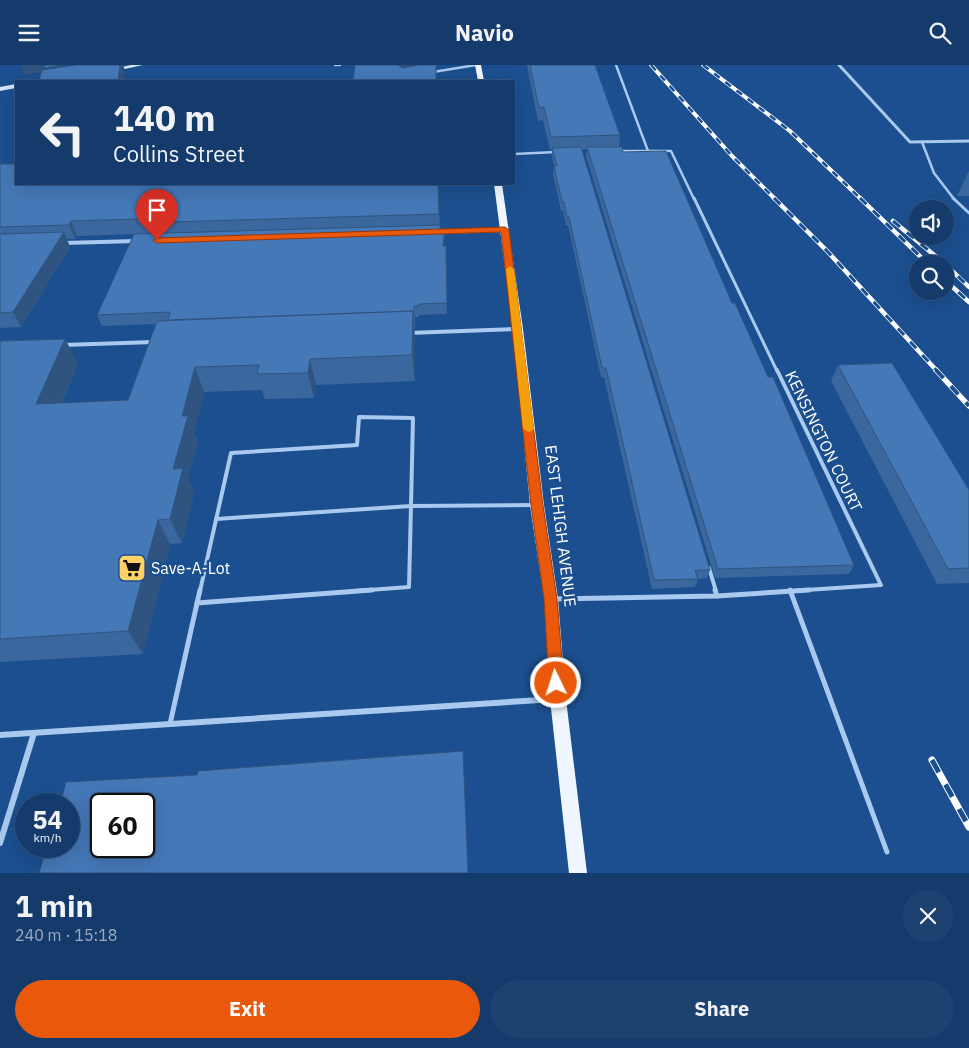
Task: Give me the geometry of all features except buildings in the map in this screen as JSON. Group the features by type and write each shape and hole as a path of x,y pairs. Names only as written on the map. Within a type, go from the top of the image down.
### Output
{"main road":[{"path":"101,71 140,65"},
{"path":"477,65 481,80"},
{"path":"0,89 15,86"},
{"name":"EAST LEHIGH AVENUE","path":"498,185 518,329 537,505 551,599 558,699 578,873"}],"street":[{"path":"839,65 910,142 969,141"},
{"path":"432,232 505,230"},
{"path":"59,243 147,241"},
{"path":"397,333 518,329"},
{"path":"60,345 159,342"},
{"path":"0,735 558,699"},
{"path":"0,843 34,733"}],"lane":[{"path":"335,65 340,65"},
{"path":"432,72 477,65"},
{"path":"616,65 648,151"},
{"path":"922,142 929,164 938,181 953,200 969,213"},
{"name":"KENSINGTON COURT","path":"551,599 717,596 881,585 670,151 618,151"},
{"path":"515,154 565,152"},
{"path":"170,724 197,603 231,453 358,445 359,417 413,418 409,587 197,603"},
{"path":"216,519 411,506 537,505"},
{"path":"709,568 717,596"},
{"path":"790,591 887,852"}],"railway":[{"path":"651,65 732,156 828,252 937,371"},
{"path":"703,65 790,131 861,199"},
{"path":"860,198 919,255"},
{"path":"893,221 945,264 969,287"},
{"path":"954,288 969,302"},
{"path":"936,370 969,406"},
{"path":"932,760 969,827"}],"slow traffic":[{"path":"510,269 529,429"}],"place":[{"name":"Save-A-Lot","path":"132,568"}],"route":[{"path":"157,240 505,230 537,505 551,599 556,683"}]}
